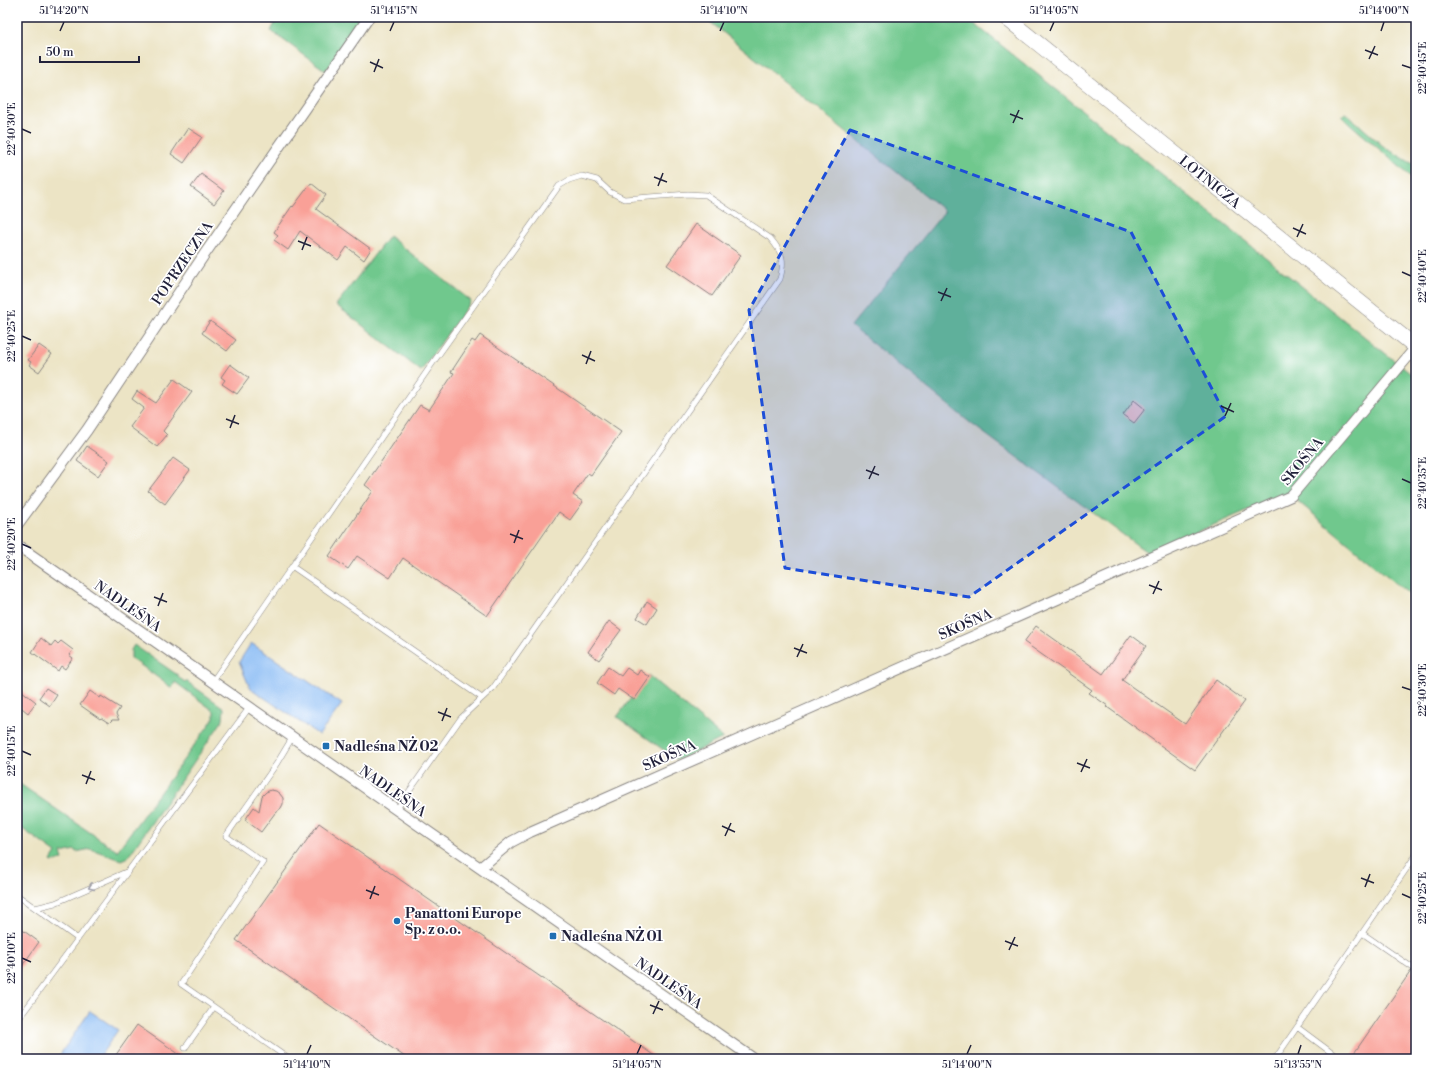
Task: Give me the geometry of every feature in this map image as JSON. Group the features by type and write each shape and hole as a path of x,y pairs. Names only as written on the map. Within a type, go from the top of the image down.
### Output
{"main road":[{"name":"LOTNICZA","path":"1004,17 1416,347"}],"street":[{"name":"POPRZECZNA","path":"17,526 87,430 204,255 370,17"},
{"name":"SKOŚNA","path":"480,868 511,842 530,832 1290,496 1416,347"},
{"name":"NADLEŚNA","path":"17,545 754,1059"}],"lane":[{"path":"212,682 432,364 559,186 569,180 582,176 597,180 610,192 624,199 688,194 706,195 770,238 778,247 782,256 783,267 780,279 493,688 461,718 396,810"},
{"path":"293,567 482,698"},
{"path":"17,1020 249,708"},
{"path":"289,1059 181,984 263,862 226,836 292,738"},
{"path":"1275,1059 1416,855"},
{"path":"35,908 55,903 127,872"},
{"path":"17,895 78,939"},
{"path":"1362,933 1413,968"},
{"path":"186,1048 214,1007"},
{"path":"1297,1027 1340,1059"}],"highlighted area":[{"path":"850,130 1131,232 1226,416 969,597 785,568 749,310"}],"green space":[{"path":"278,17 362,17 326,71 271,31"},
{"path":"704,17 966,17 1416,378 1416,600 1288,493 1148,553 973,425 851,326 945,211"},
{"path":"1346,113 1383,146 1411,163 1416,163 1416,181 1341,116"},
{"path":"389,236 471,301 421,371 336,305"},
{"path":"134,645 224,708 223,720 128,857 121,860 91,849 76,852 75,850 61,853 63,859 52,862 51,861 56,853 17,825 17,782 117,851 214,718 214,711 175,682 172,688 131,658 131,650"},
{"path":"648,675 723,738 678,760 617,717"}],"water":[{"path":"251,643 342,704 319,735 250,688 239,662"},
{"path":"90,1011 118,1030 98,1059 57,1059"}],"building":[{"path":"188,128 202,137 184,163 171,154"},
{"path":"201,174 224,191 214,204 191,187"},
{"path":"311,183 326,195 316,209 371,249 364,260 347,247 338,260 300,231 288,250 274,240 278,235 274,232 292,206 293,207"},
{"path":"696,224 741,255 712,296 667,265"},
{"path":"210,321 236,340 227,351 202,333"},
{"path":"480,335 621,432 591,475 588,473 573,495 583,502 570,520 559,512 487,616 403,558 390,578 357,556 348,569 329,556 373,491 365,485 420,405 429,410 454,373 451,372 472,340 475,342"},
{"path":"39,345 52,354 39,372 29,365 31,362 28,360"},
{"path":"230,364 249,378 237,394 222,384 225,380 221,377"},
{"path":"174,379 192,392 163,431 167,435 157,447 130,427 144,408 132,399 137,391 156,403"},
{"path":"1134,400 1145,409 1134,423 1123,415"},
{"path":"87,446 109,461 98,476 77,461"},
{"path":"173,458 190,470 165,504 148,491"},
{"path":"647,601 657,608 647,624 637,618"},
{"path":"609,621 621,630 599,660 588,652"},
{"path":"1036,626 1103,674 1131,635 1146,646 1122,680 1185,724 1216,680 1245,701 1195,770 1089,693 1092,690 1024,642"},
{"path":"41,638 51,646 55,641 58,644 61,641 73,650 69,655 73,658 65,669 61,666 58,671 32,652"},
{"path":"608,667 621,676 627,668 637,675 640,670 650,677 634,700 618,689 614,695 597,683"},
{"path":"17,687 36,702 28,713 17,704"},
{"path":"46,688 57,695 50,706 39,698"},
{"path":"90,691 120,708 116,714 119,720 112,720 109,723 101,718 100,719 80,705"},
{"path":"271,790 280,794 283,798 283,804 261,832 245,820 254,807 259,811 262,796"},
{"name":"Panattoni Europe Sp. z o.o.","path":"319,823 659,1059 408,1059 293,980 236,940"},
{"path":"17,926 39,942 17,973"},
{"path":"1411,971 1416,971 1416,1059 1350,1059"},
{"path":"137,1025 186,1059 113,1059"}],"place":[{"name":"Nadleśna NŻ 02","path":"326,746"},
{"name":"Panattoni Europe Sp. z o.o.","path":"397,921"},
{"name":"Nadleśna NŻ 01","path":"553,936"}]}
